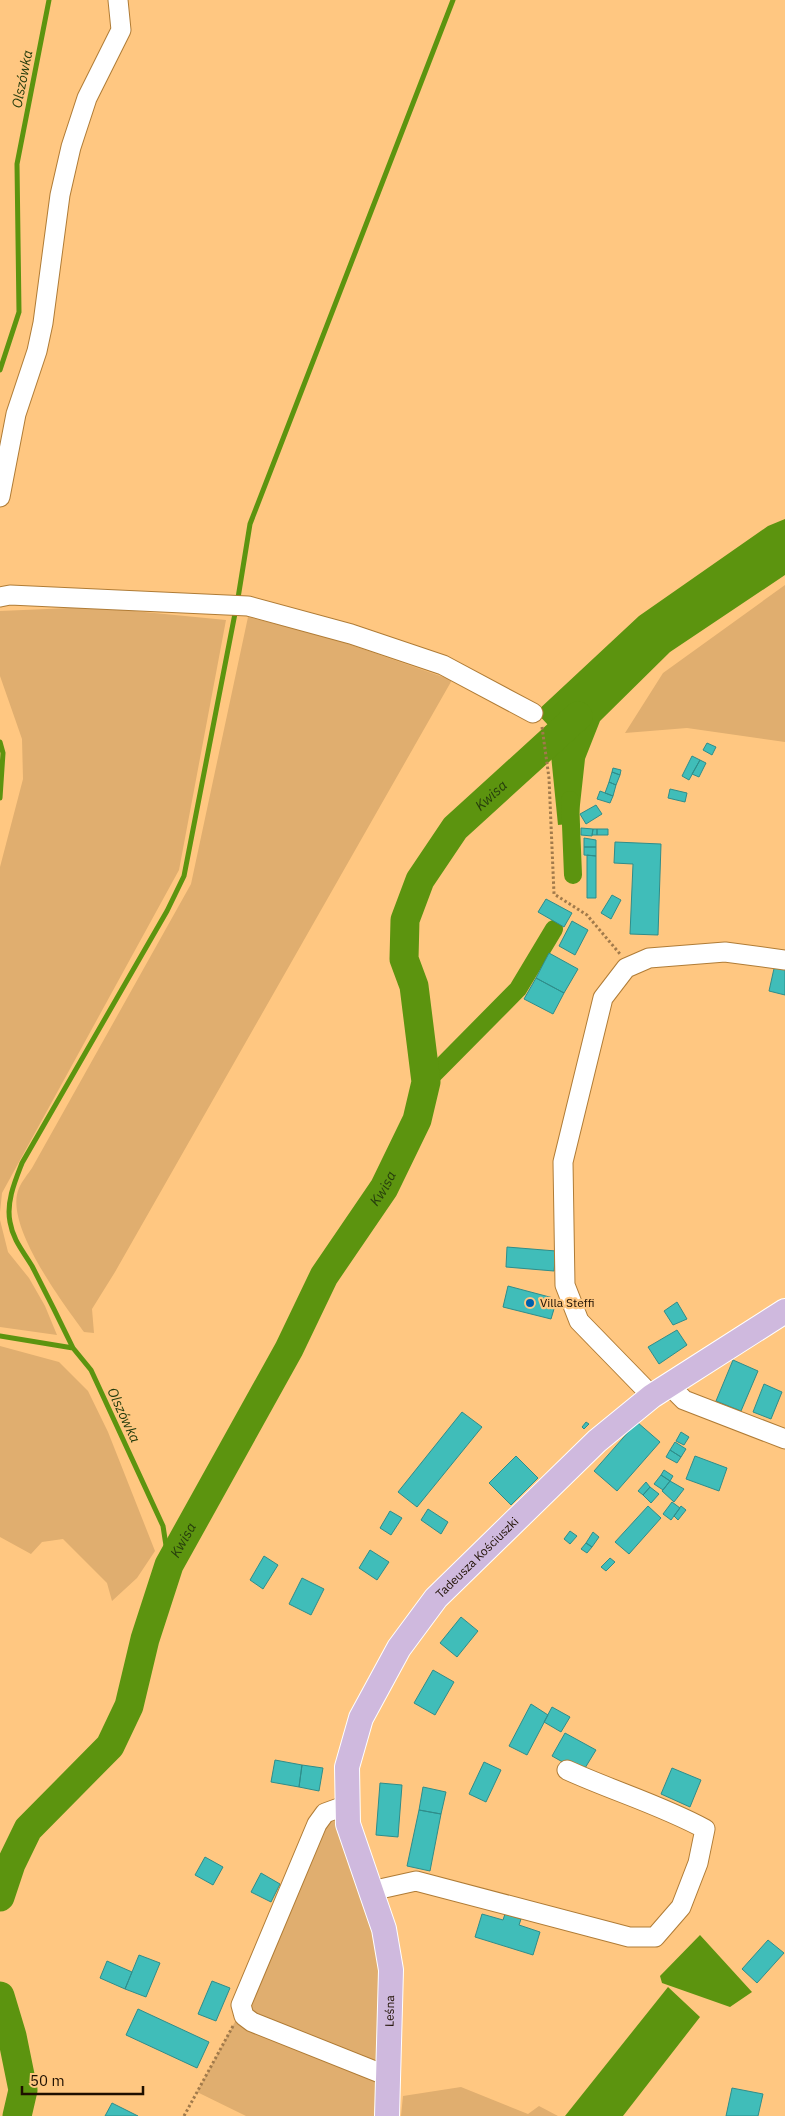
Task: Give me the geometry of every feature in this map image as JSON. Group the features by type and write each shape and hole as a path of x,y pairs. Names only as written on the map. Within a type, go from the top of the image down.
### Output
{"main road":[{"name":"Tadeusza Kościuszki","path":"374,1900 348,1824 348,1767 361,1718 412,1628 449,1584 597,1441 661,1390 785,1311"},
{"name":"Leśna","path":"374,1900 384,1929 391,1970 390,2077 387,2116"}],"street":[{"path":"0,497 16,414 37,351 43,323 60,195 71,147 87,98 121,30 118,0"},
{"path":"3,595 237,605 351,634 444,665 533,713"},
{"path":"785,960 725,952 648,958 626,968 603,998 563,1162 565,1286 580,1321 661,1390 785,1439"},
{"path":"374,1900 416,1882 629,1937 655,1937 681,1907 698,1863 706,1829 673,1812 611,1790 567,1770"},
{"path":"347,1805 325,1813 318,1824 240,2005 244,2016 248,2019 390,2077"}],"path":[{"path":"533,713 544,730 552,826 554,894 587,914 630,966"},
{"path":"184,2116 236,2020 242,2017 248,2019"}],"shaded area":[{"path":"785,519 785,575 670,652 600,721 585,759 578,823 558,825 548,725 536,712 639,616 768,526"},
{"path":"785,585 785,742 687,728 625,733 663,673"},
{"path":"93,607 226,620 179,870 2,1193 0,1212 0,867 23,779 22,739 0,676 0,611"},
{"path":"248,617 331,638 452,680 115,1272 92,1309 94,1333 84,1332 50,1283 27,1242 19,1222 16,1203 19,1188 191,884"},
{"path":"0,1220 8,1252 29,1278 45,1306 57,1335 0,1327"},
{"path":"0,1346 59,1362 88,1391 108,1432 155,1551 137,1578 112,1601 107,1583 63,1539 42,1542 31,1554 0,1537"},
{"path":"336,1818 373,1936 377,1956 380,1977 378,2069 250,2016 247,1998 322,1822"},
{"path":"700,1935 752,1992 730,2007 662,1983 660,1976"},
{"path":"668,1987 700,2017 623,2116 565,2116"},
{"path":"236,2020 377,2079 374,2116 246,2116 197,2092"},
{"path":"461,2087 528,2114 539,2106 558,2116 401,2116 403,2096"}],"building":[{"path":"707,743 716,747 712,755 703,750"},
{"path":"692,756 700,760 689,780 682,776"},
{"path":"700,760 706,763 699,777 692,774"},
{"path":"613,768 621,770 620,775 612,772"},
{"path":"612,772 620,775 616,785 609,782"},
{"path":"609,782 616,785 613,796 605,793"},
{"path":"670,789 687,793 685,802 668,798"},
{"path":"600,791 613,796 610,803 597,799"},
{"path":"596,805 602,814 586,824 580,814"},
{"path":"581,828 593,829 592,836 581,835"},
{"path":"593,829 597,829 597,835 592,835"},
{"path":"597,829 608,829 608,835 597,835"},
{"path":"584,838 596,840 596,847 584,847"},
{"path":"615,842 661,844 658,935 630,934 633,864 614,863"},
{"path":"584,847 596,847 596,856 584,855"},
{"path":"587,855 596,856 596,898 587,898"},
{"path":"612,895 621,900 611,919 601,913"},
{"path":"546,899 572,913 564,927 538,912"},
{"path":"572,921 588,930 575,955 559,946"},
{"path":"549,953 578,969 564,993 536,978"},
{"path":"775,964 785,966 785,995 769,991"},
{"path":"536,978 564,993 553,1014 524,999"},
{"path":"507,1247 556,1251 554,1271 506,1267"},
{"name":"Villa Steffi","path":"508,1286 557,1299 551,1319 503,1307"},
{"path":"677,1302 687,1319 673,1325 664,1311"},
{"path":"677,1330 687,1345 659,1364 648,1347"},
{"path":"733,1360 758,1371 741,1411 716,1401"},
{"path":"764,1384 782,1392 771,1419 753,1412"},
{"path":"462,1412 482,1427 417,1507 398,1492"},
{"path":"586,1422 589,1424 584,1429 582,1427"},
{"path":"637,1422 660,1442 617,1491 594,1471"},
{"path":"681,1432 689,1437 684,1445 676,1441"},
{"path":"675,1442 686,1449 681,1457 670,1450"},
{"path":"670,1450 681,1457 677,1463 666,1457"},
{"path":"516,1456 538,1478 511,1505 489,1483"},
{"path":"695,1456 727,1468 719,1491 686,1479"},
{"path":"664,1470 673,1476 670,1481 661,1475"},
{"path":"661,1475 670,1481 663,1490 654,1484"},
{"path":"670,1481 684,1489 674,1502 662,1491"},
{"path":"646,1482 650,1487 643,1495 638,1491"},
{"path":"650,1487 659,1494 651,1503 643,1495"},
{"path":"672,1502 680,1508 671,1520 663,1514"},
{"path":"648,1506 661,1518 629,1554 615,1542"},
{"path":"681,1506 686,1510 678,1520 674,1516"},
{"path":"428,1509 448,1522 441,1534 421,1520"},
{"path":"390,1511 402,1518 391,1535 380,1528"},
{"path":"570,1531 577,1536 570,1544 564,1539"},
{"path":"593,1532 599,1537 592,1547 586,1543"},
{"path":"586,1543 592,1547 587,1553 581,1549"},
{"path":"370,1550 389,1562 377,1580 359,1568"},
{"path":"264,1556 278,1565 263,1589 250,1580"},
{"path":"610,1558 615,1562 606,1571 601,1567"},
{"path":"302,1578 324,1589 311,1615 289,1604"},
{"path":"461,1617 478,1631 457,1657 440,1643"},
{"path":"433,1670 454,1682 435,1715 414,1703"},
{"path":"531,1704 548,1715 527,1755 509,1746"},
{"path":"552,1707 570,1717 561,1732 544,1722"},
{"path":"565,1733 596,1750 582,1773 552,1756"},
{"path":"275,1760 302,1765 299,1787 271,1782"},
{"path":"484,1762 501,1770 486,1802 469,1794"},
{"path":"302,1765 323,1768 319,1791 299,1787"},
{"path":"672,1768 701,1780 690,1807 661,1794"},
{"path":"380,1783 402,1785 398,1837 376,1835"},
{"path":"423,1787 446,1792 441,1814 419,1810"},
{"path":"419,1810 441,1814 430,1871 407,1866"},
{"path":"205,1857 223,1867 213,1885 195,1875"},
{"path":"261,1873 280,1884 271,1902 251,1892"},
{"path":"482,1914 503,1920 505,1914 521,1919 519,1925 540,1932 533,1955 475,1937"},
{"path":"768,1940 784,1953 757,1983 742,1969"},
{"path":"139,1955 160,1963 146,1997 125,1989"},
{"path":"107,1961 132,1972 125,1989 100,1978"},
{"path":"212,1981 230,1988 216,2021 198,2014"},
{"path":"138,2009 209,2042 197,2068 126,2035"},
{"path":"732,2088 763,2094 758,2116 726,2116"},
{"path":"112,2103 138,2116 105,2116"}],"waterway":[{"name":"Olszówka","path":"0,370 19,312 17,164 49,0"},
{"path":"73,1348 32,1266 13,1234 9,1214 12,1192 22,1163 167,911 184,876 238,598 250,524 453,0"},
{"name":"Kwisa","path":"0,1897 11,1864 28,1829 110,1746 129,1706 145,1639 169,1565 289,1349 324,1276 384,1188 417,1120 426,1082 414,986 404,959 405,920 420,880 455,828 578,716"},
{"name":"Olszówka","path":"0,742 3,753 0,798"},
{"path":"570,800 573,875"},
{"path":"426,1082 518,989 554,929"},
{"name":"Olszówka","path":"0,1336 73,1348 91,1370 163,1526 169,1565"},
{"name":"Kwisa","path":"0,1996 12,2036 23,2090 17,2116"}],"place":[{"name":"Villa Steffi","path":"530,1303"}]}
